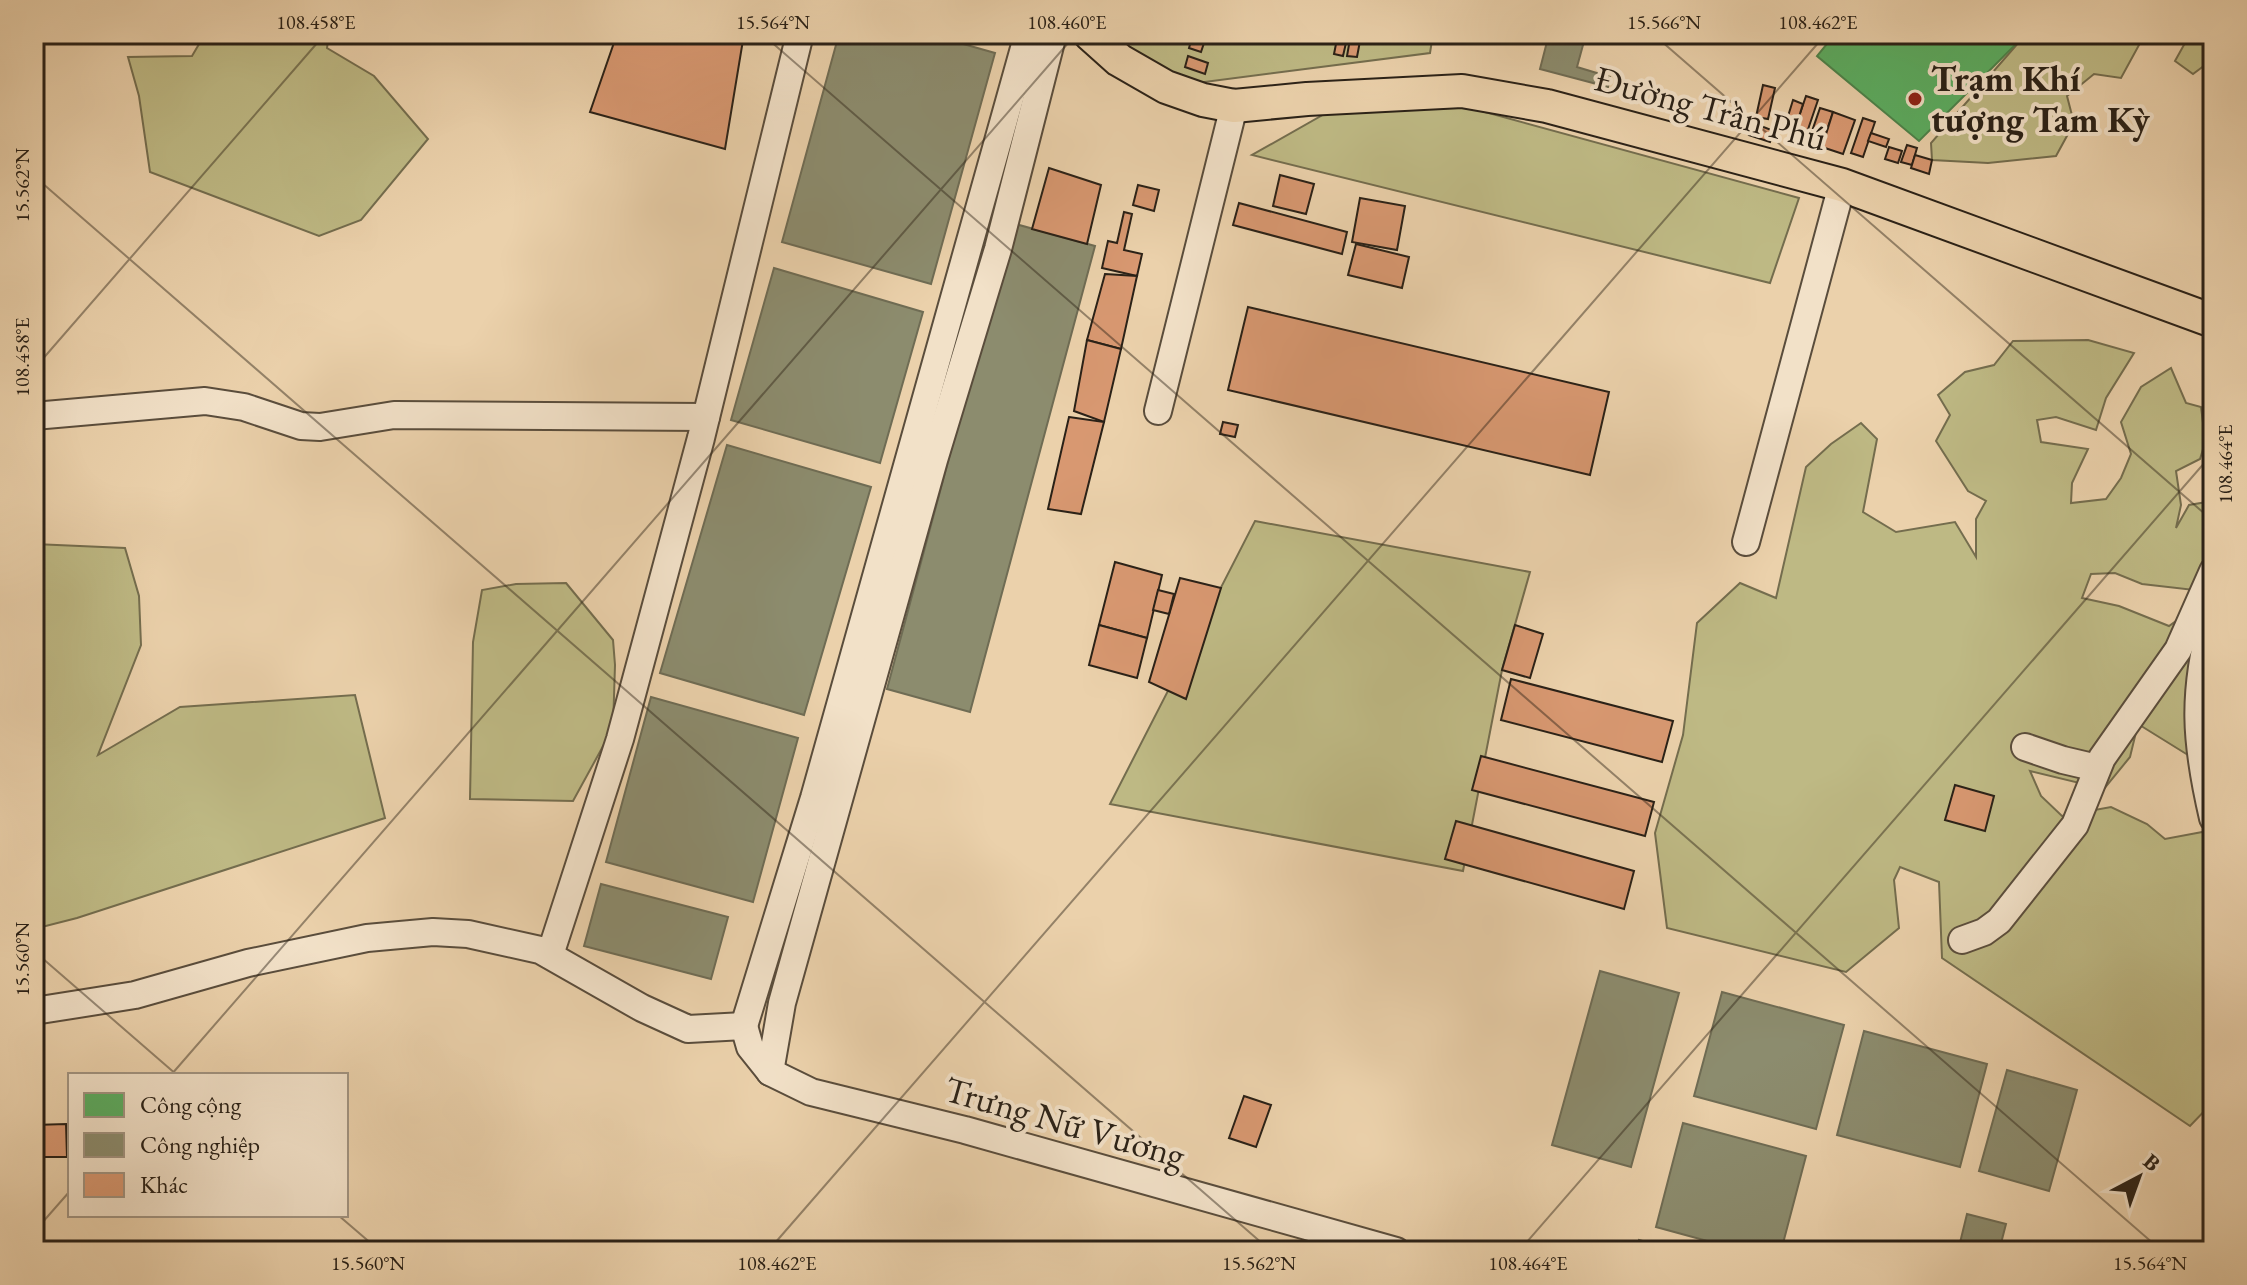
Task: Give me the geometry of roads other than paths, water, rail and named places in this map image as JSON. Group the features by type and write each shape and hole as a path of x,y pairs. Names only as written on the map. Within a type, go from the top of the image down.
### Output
{"main road":[{"name":"Đường Trần Phú","path":"1090,34 1119,60 1166,87 1203,100 1234,106 1462,91 1547,106 1842,185 2213,321"}],"street":[{"path":"550,955 620,739 706,417 800,34"},
{"path":"34,1011 135,995 248,963 395,935 433,932 468,934 523,944 550,955 642,1008 688,1029 744,1026 814,798 1028,34"},
{"path":"770,1072 782,1003 934,460 998,249 1053,34"},
{"path":"1158,411 1234,106"},
{"path":"1746,542 1842,185"},
{"path":"34,416 205,401 244,407 301,426 320,427 394,415 706,417"},
{"path":"1962,940 1992,927 2024,892 2079,817 2108,747 2178,650 2213,571"},
{"path":"2213,616 2201,660 2197,706 2204,775 2213,818"},
{"path":"2025,747 2097,768"},
{"name":"Trưng Nữ Vương","path":"744,1026 750,1047 770,1072 811,1092 965,1130 1396,1251"}],"place":[{"name":"Trạm Khí tượng Tam Kỳ","path":"1915,99"}]}
